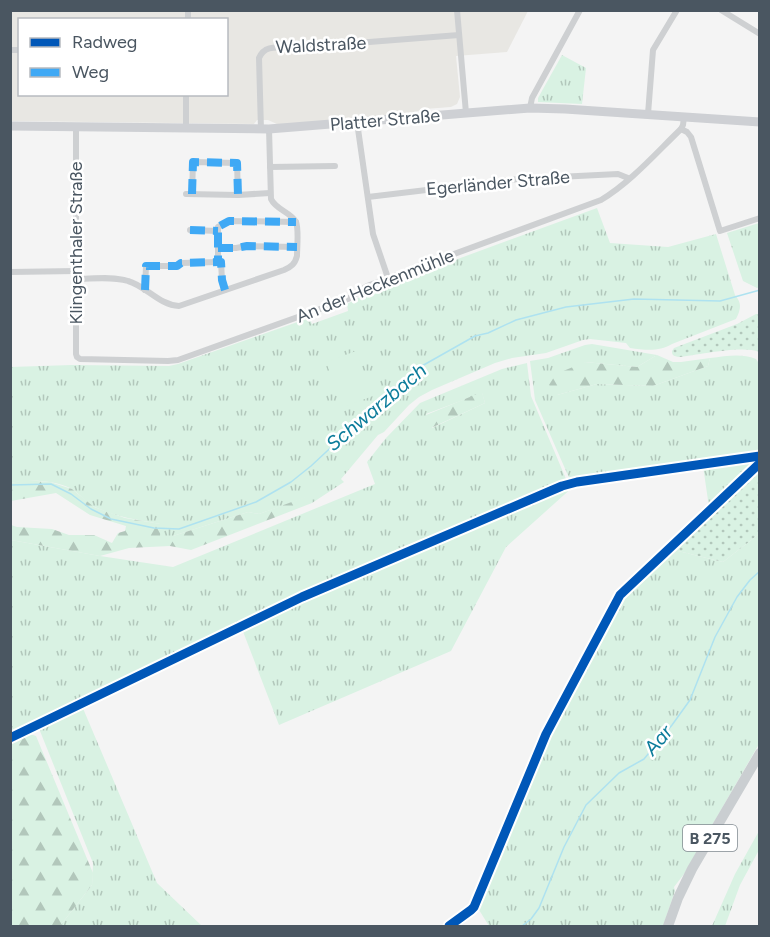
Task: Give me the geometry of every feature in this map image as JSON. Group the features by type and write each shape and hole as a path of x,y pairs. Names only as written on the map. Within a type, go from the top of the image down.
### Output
{"main road":[{"name":"Platter Straße","path":"10,126 265,129 530,108 565,108 759,122"},
{"name":"B 275","path":"668,927 678,898 692,869 759,753"}],"street":[{"path":"457,10 466,113"},
{"path":"530,108 532,98 580,10"},
{"path":"648,114 652,50 677,10"},
{"path":"721,10 759,34"},
{"name":"Waldstraße","path":"270,193 270,167 259,58 262,52 267,48 459,35"},
{"path":"186,96 186,129"},
{"path":"684,117 681,129 691,137 720,231 759,218"},
{"path":"357,123 375,241 388,278"},
{"name":"Klingenthaler Straße","path":"76,128 77,357"},
{"name":"An der Heckenmühle","path":"77,357 80,359 178,360 348,299 366,286 601,200 681,129"},
{"path":"238,195 237,163 193,162 189,194 238,195 270,193 274,206 296,222"},
{"path":"270,167 335,166"},
{"name":"Egerländer Straße","path":"368,197 535,177 618,174 628,178"},
{"path":"218,262 218,227 229,221 296,222"},
{"path":"76,279 129,281 168,304 179,306 289,268 296,261 296,222"},
{"path":"190,230 218,231"},
{"path":"218,248 297,246"},
{"path":"145,290 146,266 221,262 225,290"},
{"path":"10,272 76,271"}],"shaded area":[{"path":"10,11 528,11 507,52 456,56 460,97 457,104 451,107 425,109 407,114 279,125 268,120 257,120 254,124 11,121"}],"green space":[{"path":"562,55 586,68 582,104 538,102 538,98"},
{"path":"597,208 610,243 668,247 716,234 735,295 740,303 736,319 657,349 630,348 626,343 590,339 546,353 495,363 419,397 384,432 378,435 341,479 344,482 312,503 307,497 259,514 248,512 173,536 160,536 160,524 120,516 93,506 74,490 63,485 41,481 11,483 10,367 169,366 178,364 309,318 312,324 348,311 347,304 373,290"},
{"path":"759,223 760,287 757,288 743,281 727,233"},
{"path":"759,314 759,352 731,350 679,357 672,354 674,348 737,324"},
{"path":"592,344 657,355 637,367 585,362 557,395 597,384 653,386 708,366 710,358 739,356 756,359 760,365 759,451 570,480 535,400 530,361 548,358"},
{"path":"356,351 373,396 343,407 326,362"},
{"path":"657,355 673,362 710,358 708,366 653,386 597,384 557,395 549,385 556,374 585,362 637,367"},
{"path":"527,363 531,396 566,479 301,592 11,732 11,540 173,567 375,484 367,462 386,438 420,403 502,369","holes":["482,393 485,403 432,428 426,414"]},
{"path":"482,392 485,403 431,428 426,415"},
{"path":"759,458 759,463 709,507 703,466"},
{"path":"759,468 759,534 723,562 674,550 674,546"},
{"path":"24,480 50,482 72,489 94,507 125,518 161,524 160,536 173,536 248,512 259,514 308,496 312,503 191,550 170,546 129,548 100,556 11,540 11,525 52,529 69,535 94,535 112,543 118,533 125,531 126,526 90,515 56,493 11,501 11,483"},
{"path":"574,486 506,547 451,651 279,725 242,629 563,488"},
{"path":"759,534 759,744 684,874 674,887 675,891 663,926 489,926 476,905 542,744 624,591 668,551 674,550 723,562"},
{"path":"82,706 157,883 202,926 60,926 92,885 93,863 40,727"},
{"path":"48,715 26,730 27,733 36,736 93,873 92,885 60,926 11,926 11,732"},
{"path":"759,831 759,850 740,885 725,926 712,926 735,874"}],"waterway":[{"name":"Schwarzbach","path":"10,485 51,484 111,519 154,528 179,529 256,502 291,482 413,371 475,336 488,333 516,320 566,307 634,299 720,301 760,290"},
{"name":"Aar","path":"522,926 539,908 564,847 586,805 619,773 644,759 672,725 690,700 715,637 737,597 760,571"}],"marked path":[{"path":"192,194 193,162 237,163 238,195"},
{"path":"225,290 221,262 218,262 218,227 229,221 296,222"},
{"path":"190,230 218,231"},
{"path":"218,248 297,247"},
{"path":"145,290 146,266 218,262"}],"cycle path":[{"path":"10,738 302,597 562,486 760,456"},
{"path":"449,926 474,907 546,734 620,595 760,463"}]}
